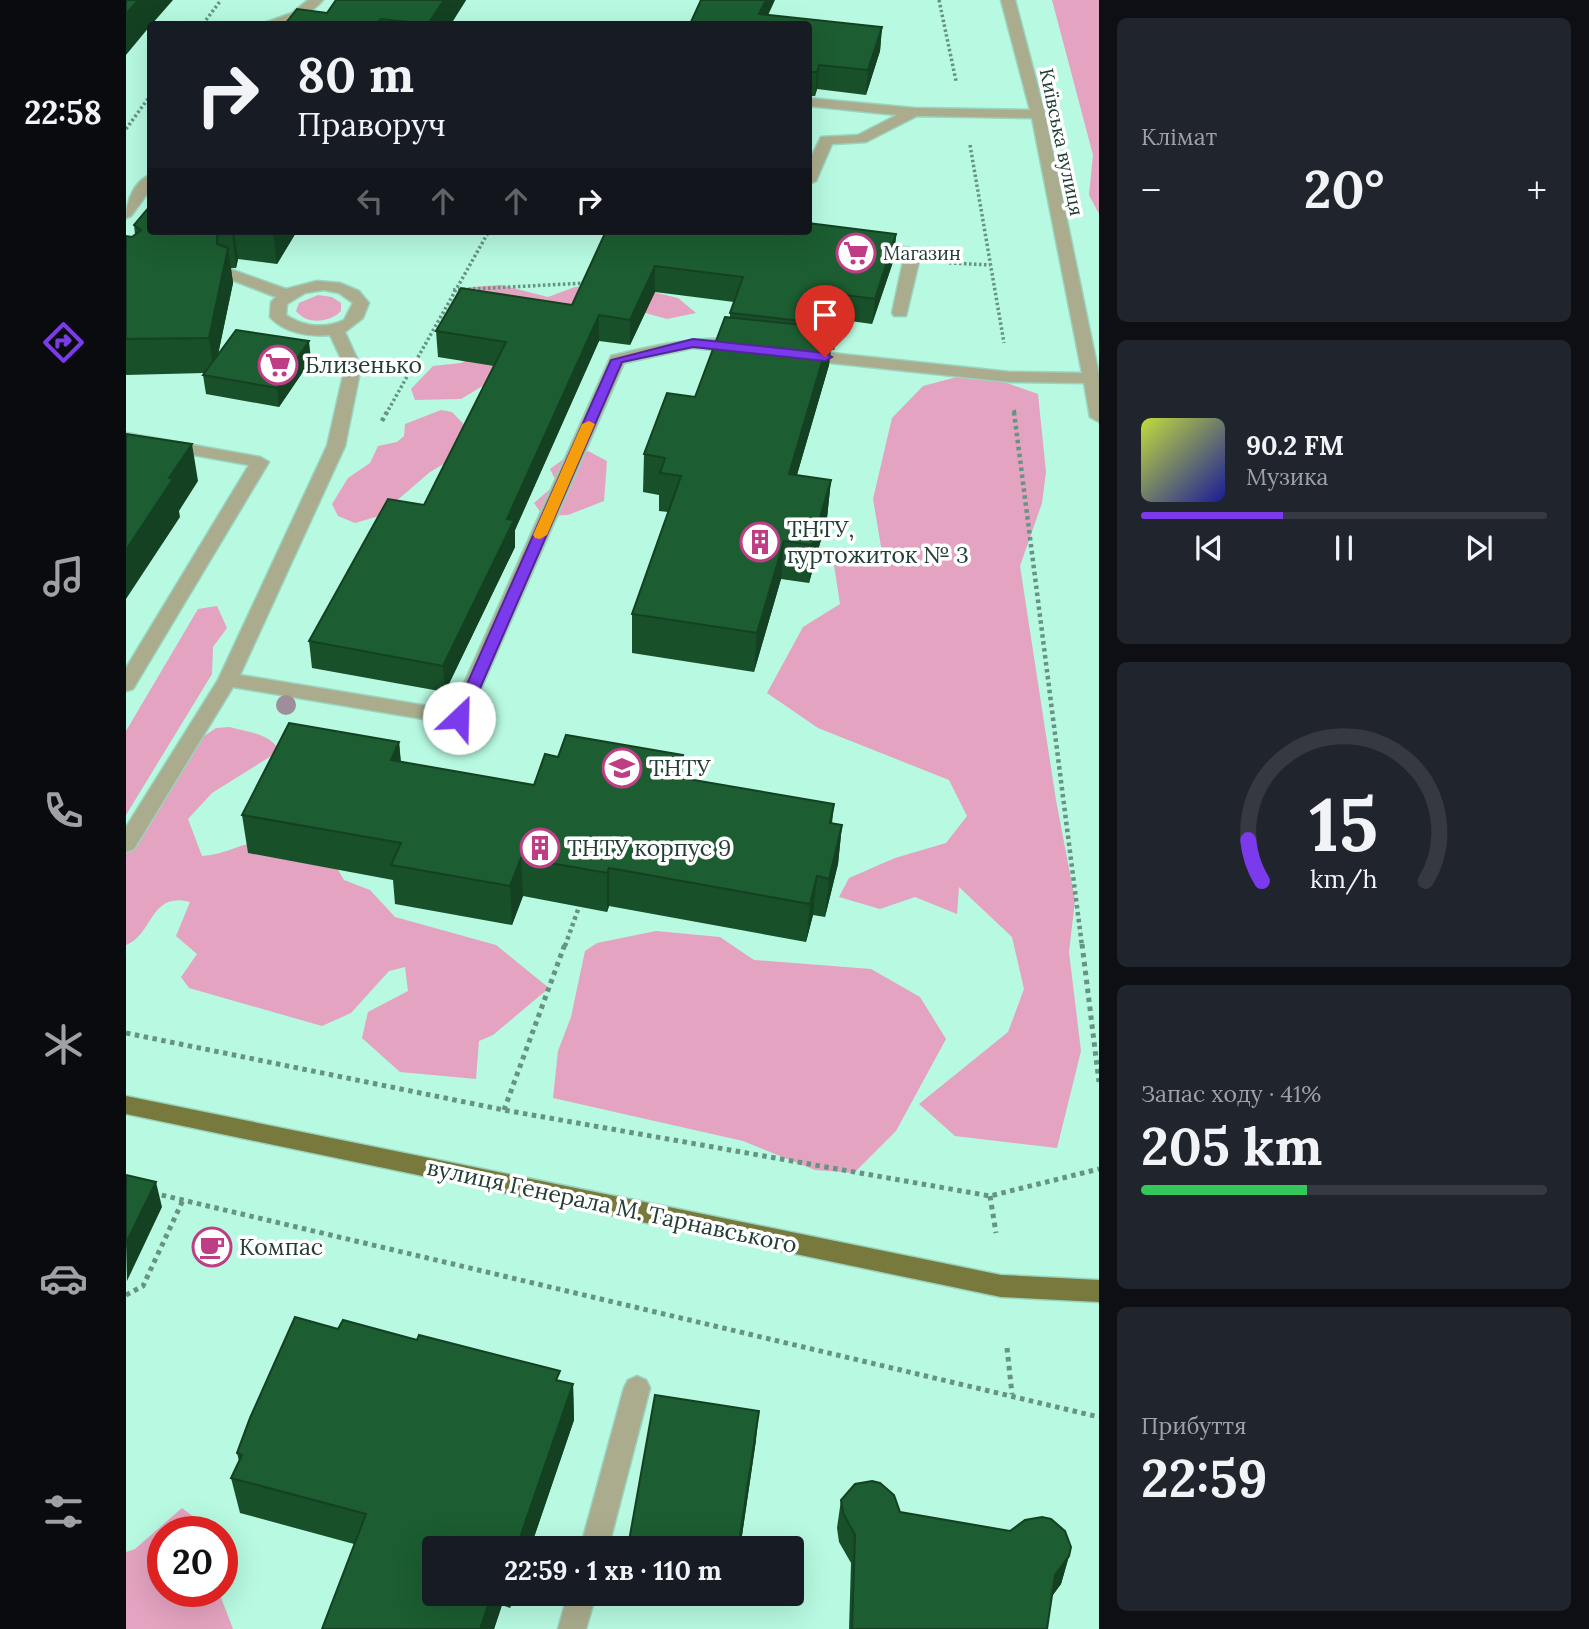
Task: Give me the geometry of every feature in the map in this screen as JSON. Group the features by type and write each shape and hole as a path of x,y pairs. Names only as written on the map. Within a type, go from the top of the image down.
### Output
{"main road":[{"name":"вулиця Генерала М. Тарнавського","path":"126,1105 1002,1286 1099,1291"}],"street":[{"path":"279,21 297,16 316,0"},
{"name":"Київська вулиця","path":"1008,0 1038,114 1099,417"},
{"path":"812,102 914,111 1038,114"},
{"path":"812,172 826,141 861,139 914,111"},
{"path":"126,213 147,184"},
{"path":"849,246 913,253 900,313"},
{"path":"230,274 286,295"},
{"path":"324,285 348,290 360,303 360,310 347,324 308,331 285,323 276,310 286,295 309,286 324,285"},
{"path":"126,844 228,680 336,446 353,367 335,328"},
{"path":"228,680 459,718 617,360 693,343 762,350"},
{"path":"790,353 1010,377 1091,378"},
{"path":"126,438 260,462 132,664 126,684"},
{"path":"597,1536 637,1388"},
{"path":"572,1629 579,1606"}],"path":[{"path":"205,21 221,0"},
{"path":"939,0 964,113 1010,377 1099,1082"},
{"path":"126,129 147,100"},
{"path":"336,446 386,419 453,290 487,235"},
{"path":"453,290 592,283"},
{"path":"504,1110 579,907"},
{"path":"126,1033 504,1110 990,1196 1099,1169"},
{"path":"149,1192 1012,1394 1099,1417"},
{"path":"990,1196 996,1233"},
{"path":"126,1295 143,1286 183,1200"},
{"path":"1007,1348 1012,1394"}],"shaded area":[{"path":"1052,0 1099,0 1099,214 1089,195 1093,155"},
{"path":"616,283 678,298 696,313 667,319 631,309 461,303 471,287 501,285 548,297 575,287"},
{"path":"318,295 332,297 341,303 341,311 318,321 306,319 296,311 299,303"},
{"path":"484,351 511,369 461,399 415,400 411,389 433,366 461,363"},
{"path":"976,372 1038,394 1046,472 1042,503 1020,566 1056,800 1075,900 1069,952 1081,1051 1057,1148 955,1136 919,1104 1008,1032 1024,989 1012,937 959,887 957,914 915,897 880,909 839,897 849,878 895,858 946,843 967,816 949,780 818,728 767,693 803,627 840,604 834,565 884,564 873,499 892,418 923,386"},
{"path":"441,410 452,412 481,442 430,472 379,516 355,523 338,516 332,504 348,478 370,463 378,446 397,442 404,436 405,424"},
{"path":"588,451 607,461 604,501 568,515 543,516 534,503 557,483 550,469 565,458"},
{"path":"217,606 227,628 213,647 212,674 126,815 126,731 198,609"},
{"path":"230,727 264,737 279,751 212,793 188,819 202,856 273,839 328,853 344,880 370,890 395,917 496,945 549,988 493,1035 479,1041 476,1079 400,1072 362,1038 368,1012 408,991 405,967 389,971 351,1013 322,1026 189,988 181,977 197,954 176,936 190,902 177,900 159,908 142,933 126,945 126,852 194,743 216,728"},
{"path":"656,931 720,937 754,960 871,969 920,997 946,1039 896,1131 854,1173 815,1170 743,1141 553,1098 558,1051 571,1017 585,951 597,943"},
{"path":"182,1508 192,1516 173,1516"},
{"path":"147,1539 147,1607 225,1607 233,1629 126,1629 126,1552 135,1549"}],"building":[{"path":"126,0 138,0 126,14"},
{"path":"336,0 444,0 430,21 287,21 297,9 327,13"},
{"path":"701,0 766,0 759,14 882,27 868,70 819,65 817,72 812,72 812,21 691,21"},
{"path":"147,210 147,235 217,235 217,244 228,248 209,338 126,339 126,236 132,237 141,230 134,225"},
{"path":"812,224 896,234 875,299 845,295 836,325 730,313 743,277 655,266 630,320 599,315 507,519 514,520 443,666 309,641 388,499 424,505 506,342 436,331 461,288 572,305 604,235 812,235"},
{"name":"ТНТУ, гуртожиток № 3","path":"725,317 832,328 789,474 831,480 812,545 784,541 757,633 632,614 681,476 660,473 665,458 644,454 667,393 695,397"},
{"path":"236,330 309,341 277,388 203,375"},
{"path":"126,434 192,444 169,478 173,479 126,550"},
{"name":"ТНТУ корпус 9","path":"289,723 399,742 391,760 534,785 545,754 558,757 566,735 683,755 676,777 834,804 830,823 842,825 829,879 817,876 810,904 609,868 607,873 521,858 510,886 391,865 401,843 242,815"},
{"path":"126,1175 156,1182 126,1243"},
{"path":"295,1317 338,1329 343,1320 417,1340 419,1335 560,1371 556,1380 573,1384 520,1536 422,1536 422,1606 488,1606 480,1629 322,1629 366,1514 231,1478 242,1455 237,1453"},
{"path":"655,1395 759,1411 740,1536 630,1536"},
{"path":"872,1481 880,1483 894,1495 900,1512 1010,1531 1025,1520 1042,1517 1051,1519 1065,1531 1071,1547 1069,1556 1055,1575 1047,1629 852,1629 855,1535 843,1513 841,1500 855,1484"}],"slow traffic":[{"path":"540,535 589,424"}],"place":[{"name":"Магазин","path":"856,253"},
{"name":"Близенько","path":"278,365"},
{"name":"ТНТУ, гуртожиток № 3","path":"760,542"},
{"name":"ТНТУ","path":"622,768"},
{"name":"ТНТУ корпус 9","path":"540,848"},
{"name":"Компас","path":"212,1247"}],"route":[{"path":"459,718 617,360 693,343 825,357"}]}
